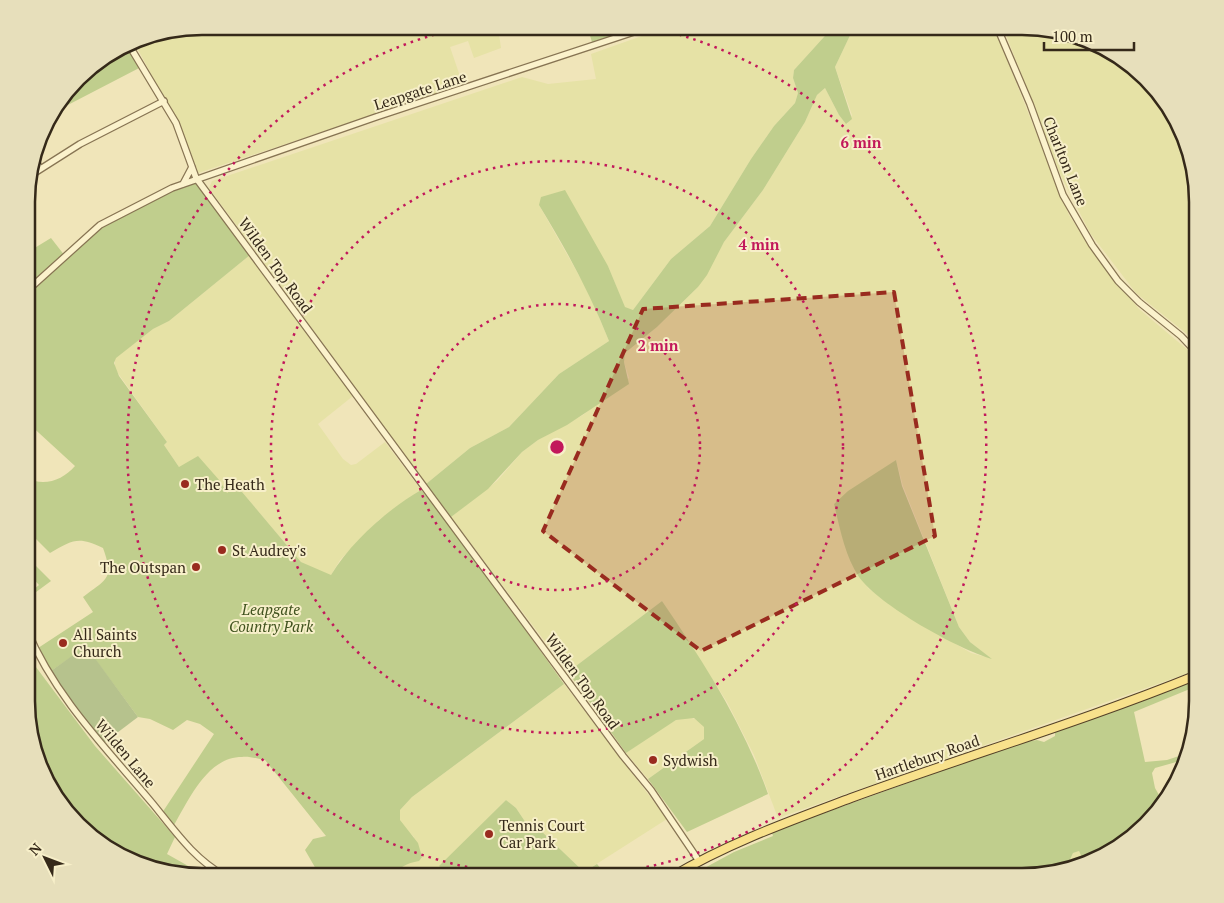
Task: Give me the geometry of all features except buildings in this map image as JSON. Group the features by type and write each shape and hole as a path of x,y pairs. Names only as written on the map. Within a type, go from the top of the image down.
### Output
{"main road":[{"name":"Hartlebury Road","path":"686,868 699,860 768,829 927,771 1054,729 1189,678"}],"street":[{"name":"Leapgate Lane","path":"35,284 100,226 196,178 625,35"},
{"name":"Charlton Lane","path":"1000,35 1030,104 1063,195 1092,245 1118,281 1138,302 1189,344"},
{"name":"Wilden Top Road","path":"132,50 176,123 196,178 623,756 651,790 699,860"},
{"path":"40,169 80,144 164,101"},
{"path":"183,184 192,167"},
{"name":"Wilden Lane","path":"35,646 49,674 101,745 195,854 214,868"}],"highlighted area":[{"path":"894,292 935,536 701,651 543,531 643,309"}],"shaded area":[{"path":"202,35 499,35 501,48 474,58 468,41 450,47 463,85 198,173 182,132 137,48 180,36"},
{"path":"645,35 826,35 794,70 793,78 798,93 795,103 774,126 751,159 710,226 671,259 633,310 625,308 608,266 539,205 589,293 609,341 559,374 509,427 470,448 426,484 209,188 212,181 522,77 548,84 596,79 591,54"},
{"path":"850,35 997,35 1069,215 1098,259 1139,309 1189,351 1189,673 778,818 754,755 727,702 662,601 568,672 451,517 497,481 522,452 538,440 583,415 629,378 624,362 625,353 657,327 698,287 724,242 763,190 805,122 817,95 825,88 839,115 847,124 852,115 835,67","holes":["896,460 903,486 959,627 970,642 990,658 971,653 892,606 868,588 849,556 834,504"]},
{"path":"1006,35 1044,36 1066,41 1106,57 1124,69 1140,84 1161,109 1176,138 1188,180 1189,337 1136,293 1090,233 1060,174"},
{"path":"250,255 353,396 318,424 343,459 351,465 356,464 385,442 421,490 379,520 340,560 331,575 326,575 301,562 237,486 227,494 220,481 179,467 164,445 167,442 115,369 115,358 153,329 169,321"},
{"path":"564,684 667,819 590,868 580,868 538,828 532,832 516,808 506,800 440,866 442,868 401,868 409,862 414,837 403,827 400,820 400,810 412,797"},
{"path":"687,717 699,720 704,727 704,739 648,779 626,753 662,728 676,720"},
{"path":"1079,851 1082,857 1069,861 1073,853"}],"green space":[{"path":"590,35 614,35 592,42"},
{"path":"826,35 850,35 835,67 852,119 846,124 839,115 825,88 817,95 805,122 763,190 724,242 707,275 698,287 657,327 625,353 624,362 629,384 567,425 538,440 522,452 488,489 451,517 426,484 470,448 509,427 559,374 609,341 577,272 539,205 541,197 565,190 608,266 625,307 633,310 671,259 710,226 751,159 774,126 795,103 798,93 793,78 794,70"},
{"path":"132,50 143,66 65,106 92,76 118,57"},
{"name":"Leapgate Country Park","path":"196,178 250,255 169,321 153,329 116,358 114,363 119,376 167,442 164,445 179,467 198,456 220,481 227,493 237,486 301,562 331,575 349,550 371,527 421,490 449,523 564,684 412,797 400,810 400,820 418,843 422,857 419,861 401,868 315,868 305,850 313,839 326,836 265,760 251,757 230,759 219,764 209,772 193,792 174,825 162,813 214,734 200,724 187,720 173,730 150,719 138,717 86,647 48,673 35,650 93,612 83,597 103,581 108,572 103,548 87,542 76,541 50,553 35,538 35,481 53,481 65,475 75,466 35,429 35,248 51,238 65,256 93,231"},
{"path":"896,460 902,486 959,627 970,642 992,659 960,646 901,613 869,588 854,569 844,542 834,504 848,491"},
{"path":"35,565 51,581 35,593 35,588 39,585 35,581"},
{"path":"662,601 693,647 735,718 768,794 687,832 648,779 704,739 704,727 694,718 676,720 626,753 568,672"},
{"path":"86,646 138,717 101,745 48,673"},
{"path":"35,666 95,746 175,837 167,854 192,868 158,862 118,846 100,834 69,803 57,785 41,745 35,712"},
{"path":"1189,681 1189,689 1134,712 1145,762 1167,760 1179,756 1177,762 1155,768 1152,773 1155,788 1160,796 1132,827 1115,840 1082,857 1079,851 1073,853 1069,861 1044,867 1022,868 705,868 734,852 773,836 772,833 802,821 1019,743 1037,740 1044,742 1055,736 1055,732"},
{"path":"506,800 516,808 532,832 538,828 580,868 441,868 439,866"},
{"path":"597,864 600,868 590,868"}],"place":[{"name":"The Heath","path":"185,484"},
{"name":"St Audrey's","path":"222,550"},
{"name":"The Outspan","path":"196,567"},
{"name":"All Saints Church","path":"63,643"},
{"name":"Sydwish","path":"653,760"},
{"name":"Tennis Court Car Park","path":"489,834"}]}
